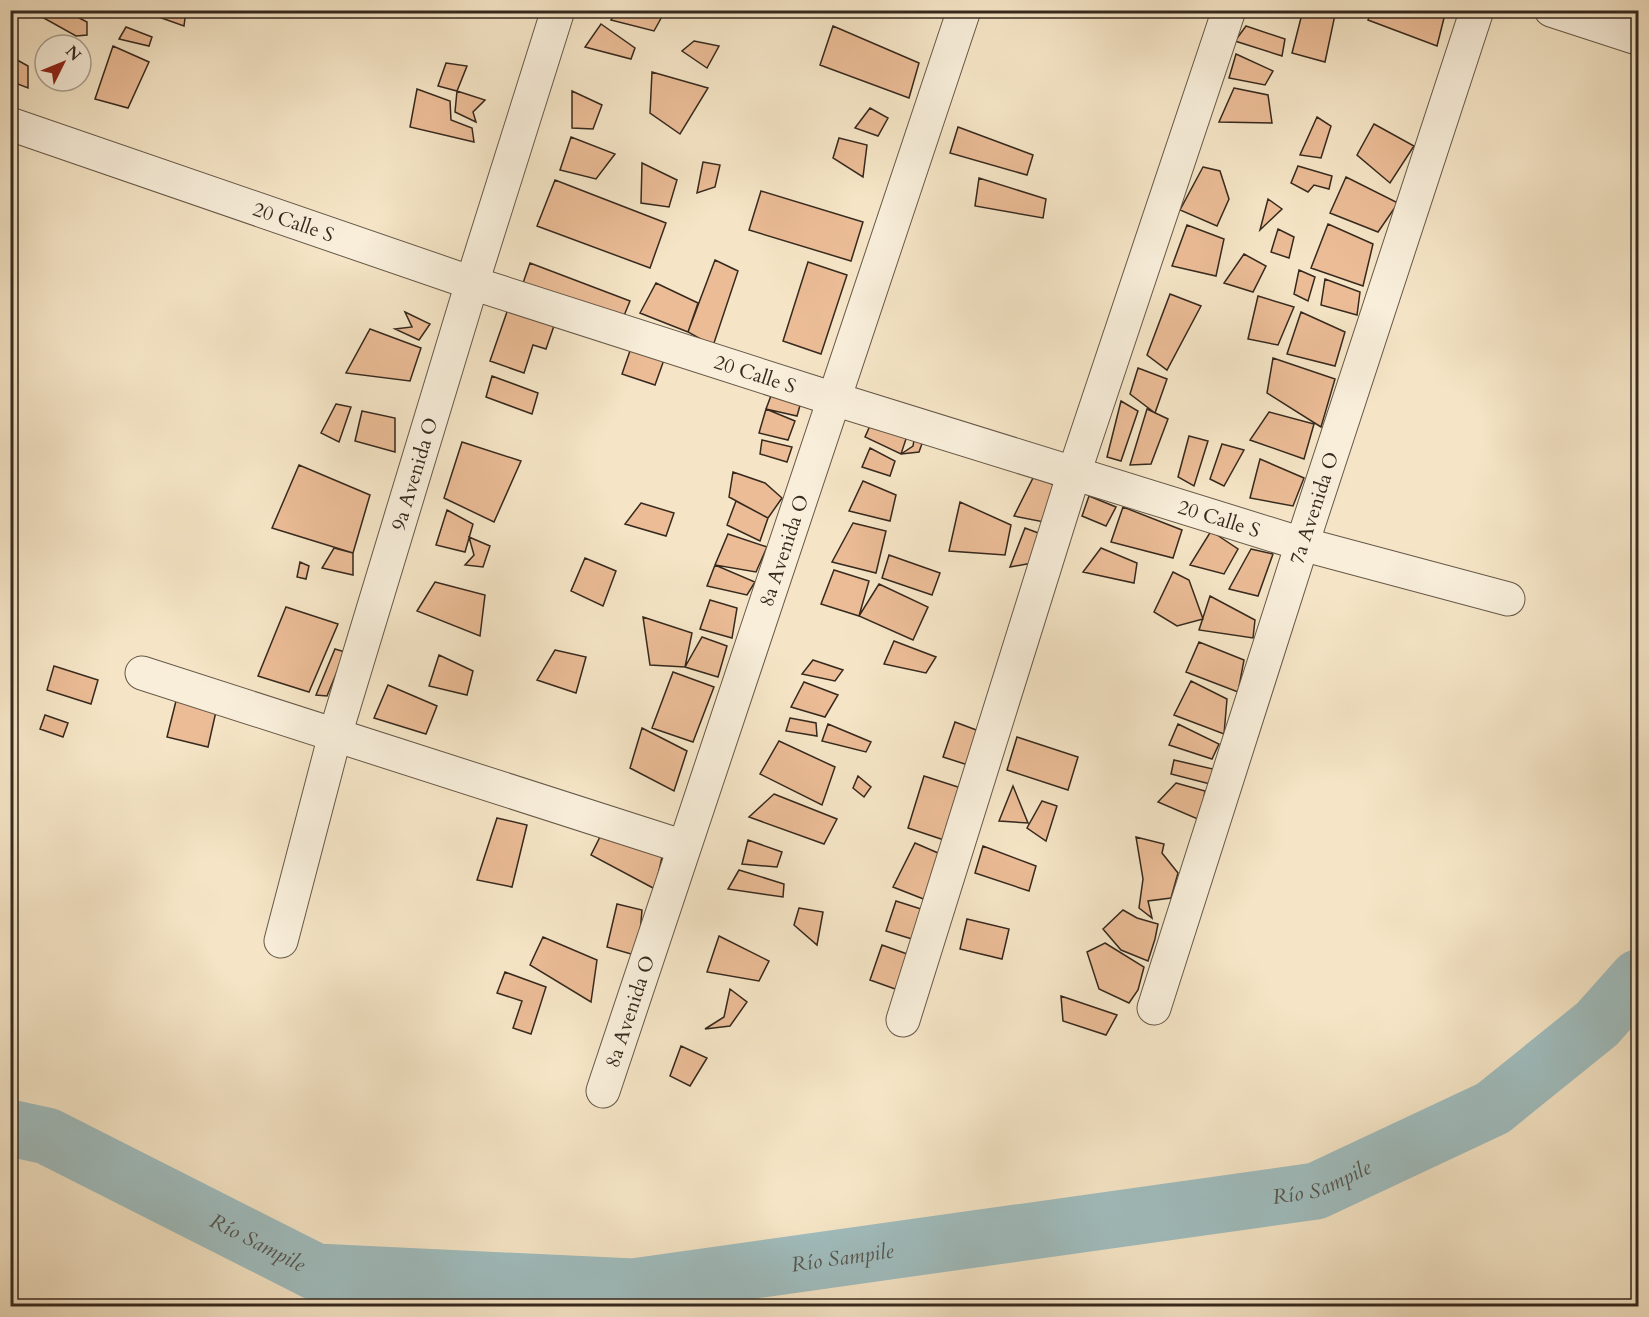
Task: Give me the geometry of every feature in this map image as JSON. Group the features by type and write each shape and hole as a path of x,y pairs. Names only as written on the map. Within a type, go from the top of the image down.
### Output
{"street":[{"name":"9a Avenida O","path":"281,941 335,735 472,283 558,10"},
{"name":"8a Avenida O","path":"603,1091 964,10"},
{"path":"903,1020 1074,473 1229,10"},
{"name":"7a Avenida O","path":"1154,1008 1302,544 1477,10"},
{"path":"1551,10 1634,37"},
{"name":"20 Calle S","path":"10,124 472,283 834,399 1302,544 1508,599"},
{"path":"142,673 684,847"}],"building":[{"path":"48,10 64,10 87,22 87,33 71,33 42,17"},
{"path":"139,10 186,10 184,26"},
{"path":"616,10 665,11 654,31 611,20"},
{"path":"1303,10 1336,10 1325,62 1292,53"},
{"path":"1373,10 1438,10 1445,14 1437,46 1368,20"},
{"path":"601,24 635,48 631,59 585,47"},
{"path":"833,26 919,63 909,98 820,65"},
{"path":"1246,26 1285,39 1282,56 1235,41"},
{"path":"126,27 152,37 149,46 119,39"},
{"path":"694,41 719,46 707,68 682,51"},
{"path":"113,46 149,62 128,108 95,99"},
{"path":"1236,54 1273,71 1265,85 1229,78"},
{"path":"10,56 28,66 28,88 10,81"},
{"path":"446,63 467,66 457,91 438,86"},
{"path":"652,72 708,88 680,134 650,113"},
{"path":"1234,88 1268,95 1272,123 1219,122"},
{"path":"417,89 450,101 451,120 472,128 474,142 410,127"},
{"path":"457,91 485,100 473,112 476,122 455,112"},
{"path":"572,91 602,105 593,129 572,128"},
{"path":"870,108 888,118 878,136 855,128"},
{"path":"1317,117 1331,126 1321,158 1300,155"},
{"path":"1374,124 1414,146 1390,183 1357,155"},
{"path":"958,127 1033,155 1027,175 950,153"},
{"path":"571,137 615,154 596,179 560,170"},
{"path":"839,138 867,145 863,177 833,158"},
{"path":"703,162 720,165 715,187 697,193"},
{"path":"642,163 677,180 669,207 641,203"},
{"path":"1298,166 1332,176 1329,189 1314,185 1308,192 1291,183"},
{"path":"1203,167 1220,171 1229,199 1217,226 1180,210"},
{"path":"1346,177 1398,203 1378,232 1330,213"},
{"path":"979,178 1046,199 1043,218 975,206"},
{"path":"555,180 666,223 650,268 537,226"},
{"path":"761,191 863,222 851,261 749,230"},
{"path":"1268,199 1282,209 1260,230"},
{"path":"1328,224 1373,244 1363,286 1311,268"},
{"path":"1187,225 1224,239 1216,276 1172,266"},
{"path":"1278,229 1294,237 1289,258 1271,252"},
{"path":"1244,254 1266,266 1253,292 1224,283"},
{"path":"715,260 738,271 713,346 688,332"},
{"path":"808,262 847,275 821,354 783,341"},
{"path":"530,263 630,301 621,323 522,286"},
{"path":"1299,270 1315,277 1308,301 1294,294"},
{"path":"1325,279 1360,292 1357,315 1321,305"},
{"path":"656,283 698,303 688,332 640,313"},
{"path":"1170,294 1201,306 1167,370 1147,355"},
{"path":"1258,296 1294,307 1278,345 1248,339"},
{"path":"509,306 555,323 546,349 533,345 524,373 490,361"},
{"path":"405,312 430,324 419,340 395,329 412,327"},
{"path":"1301,312 1345,332 1335,366 1287,354"},
{"path":"370,329 421,348 410,381 346,373"},
{"path":"632,345 665,357 655,385 622,374"},
{"path":"1273,358 1335,379 1321,427 1267,393"},
{"path":"1138,368 1167,379 1155,413 1130,394"},
{"path":"492,376 538,393 532,414 486,397"},
{"path":"772,393 801,402 797,416 766,409"},
{"path":"1121,401 1138,411 1121,461 1107,457"},
{"path":"336,404 351,407 339,442 321,433"},
{"path":"766,409 795,421 788,440 759,433"},
{"path":"1147,409 1168,419 1151,464 1130,465"},
{"path":"362,411 395,418 395,452 355,441"},
{"path":"1269,412 1314,424 1304,459 1250,440"},
{"path":"873,419 907,436 901,454 865,437"},
{"path":"915,434 924,438 919,452 901,454 913,446"},
{"path":"1189,436 1208,441 1194,486 1178,477"},
{"path":"762,440 792,447 787,462 760,454"},
{"path":"462,442 521,461 494,522 444,498"},
{"path":"1222,444 1244,450 1224,486 1210,479"},
{"path":"870,448 895,461 890,476 862,467"},
{"path":"1260,459 1304,478 1293,506 1250,498"},
{"path":"299,465 370,495 353,553 272,528"},
{"path":"733,472 765,483 782,498 768,518 729,497"},
{"path":"1034,476 1061,488 1049,523 1014,516"},
{"path":"863,481 896,495 890,521 849,511"},
{"path":"1089,496 1116,507 1106,526 1082,516"},
{"path":"736,501 768,518 760,541 727,525"},
{"path":"960,502 1011,525 1005,555 949,551"},
{"path":"641,503 674,513 666,536 625,524"},
{"path":"1123,507 1182,530 1173,558 1111,542"},
{"path":"447,510 473,524 465,552 436,545"},
{"path":"853,523 886,531 876,573 832,562"},
{"path":"1025,528 1041,534 1032,563 1010,567"},
{"path":"1211,531 1238,549 1224,574 1190,565"},
{"path":"728,534 767,547 756,572 715,565"},
{"path":"469,537 490,546 483,567 465,565 474,555"},
{"path":"334,548 353,553 353,575 322,568"},
{"path":"1101,548 1137,563 1134,583 1083,572"},
{"path":"1251,549 1273,554 1258,596 1229,589"},
{"path":"889,555 940,573 932,595 882,578"},
{"path":"585,558 616,571 603,606 571,591"},
{"path":"300,562 309,566 306,579 297,577"},
{"path":"715,565 755,582 747,595 707,586"},
{"path":"834,570 869,581 859,616 821,604"},
{"path":"1173,572 1189,580 1203,619 1177,626 1154,612"},
{"path":"435,582 485,595 480,636 417,611"},
{"path":"879,584 928,607 913,640 859,616"},
{"path":"1210,596 1255,620 1253,638 1199,630"},
{"path":"710,600 737,608 732,638 700,629"},
{"path":"286,607 338,624 309,692 258,676"},
{"path":"643,617 692,633 685,667 650,665"},
{"path":"702,637 727,646 718,677 685,667"},
{"path":"894,641 936,657 926,673 884,664"},
{"path":"1199,642 1244,660 1238,692 1186,672"},
{"path":"335,649 345,652 327,696 316,695"},
{"path":"555,650 586,657 576,693 537,680"},
{"path":"439,655 473,671 467,695 429,686"},
{"path":"813,660 843,670 835,681 802,674"},
{"path":"54,666 98,680 91,704 47,690"},
{"path":"673,672 714,687 693,742 652,728"},
{"path":"1191,681 1227,699 1224,734 1174,715"},
{"path":"804,682 838,695 825,717 791,707"},
{"path":"388,685 437,706 426,734 374,718"},
{"path":"177,697 217,707 208,747 167,737"},
{"path":"45,715 68,723 63,737 40,729"},
{"path":"790,718 816,723 817,736 786,731"},
{"path":"955,722 979,731 968,765 943,757"},
{"path":"828,724 871,742 866,752 822,741"},
{"path":"1178,724 1219,744 1212,759 1169,745"},
{"path":"642,728 687,751 674,791 630,768"},
{"path":"1017,737 1078,757 1068,790 1007,770"},
{"path":"779,741 835,767 822,805 760,774"},
{"path":"1174,760 1213,769 1214,785 1171,774"},
{"path":"858,776 871,787 864,797 853,788"},
{"path":"924,776 961,788 944,840 908,828"},
{"path":"1176,783 1205,791 1200,820 1158,802"},
{"path":"1013,786 1028,823 999,821"},
{"path":"774,794 837,819 824,844 749,817"},
{"path":"1042,801 1057,806 1046,841 1027,828"},
{"path":"497,818 527,825 512,887 477,880"},
{"path":"602,833 662,857 655,889 591,855"},
{"path":"1136,837 1164,844 1162,853 1178,873 1171,898 1148,901 1152,918 1139,908 1143,879"},
{"path":"748,840 782,852 777,867 742,864"},
{"path":"915,843 945,856 926,900 893,887"},
{"path":"983,846 1036,866 1029,891 975,873"},
{"path":"739,870 784,884 783,897 728,889"},
{"path":"896,901 921,909 912,939 886,931"},
{"path":"617,904 642,910 638,956 607,947"},
{"path":"799,908 823,912 817,945 794,925"},
{"path":"1123,910 1137,918 1158,924 1148,961 1121,950 1103,929"},
{"path":"967,919 1009,929 1002,959 960,949"},
{"path":"719,936 769,961 759,981 707,972"},
{"path":"543,937 597,960 591,1002 530,965"},
{"path":"1105,943 1144,967 1138,990 1129,1003 1099,989 1087,952"},
{"path":"882,945 910,955 898,990 870,980"},
{"path":"505,972 546,987 531,1034 513,1028 522,1001 497,993"},
{"path":"730,989 747,1002 730,1026 705,1029 724,1017"},
{"path":"1061,996 1117,1015 1106,1035 1063,1021"},
{"path":"681,1046 707,1058 690,1086 670,1076"}],"waterway":[{"name":"Río Sampile","path":"10,1128 47,1136 316,1272 633,1287 1316,1191 1493,1108 1597,1024 1638,978"}]}
